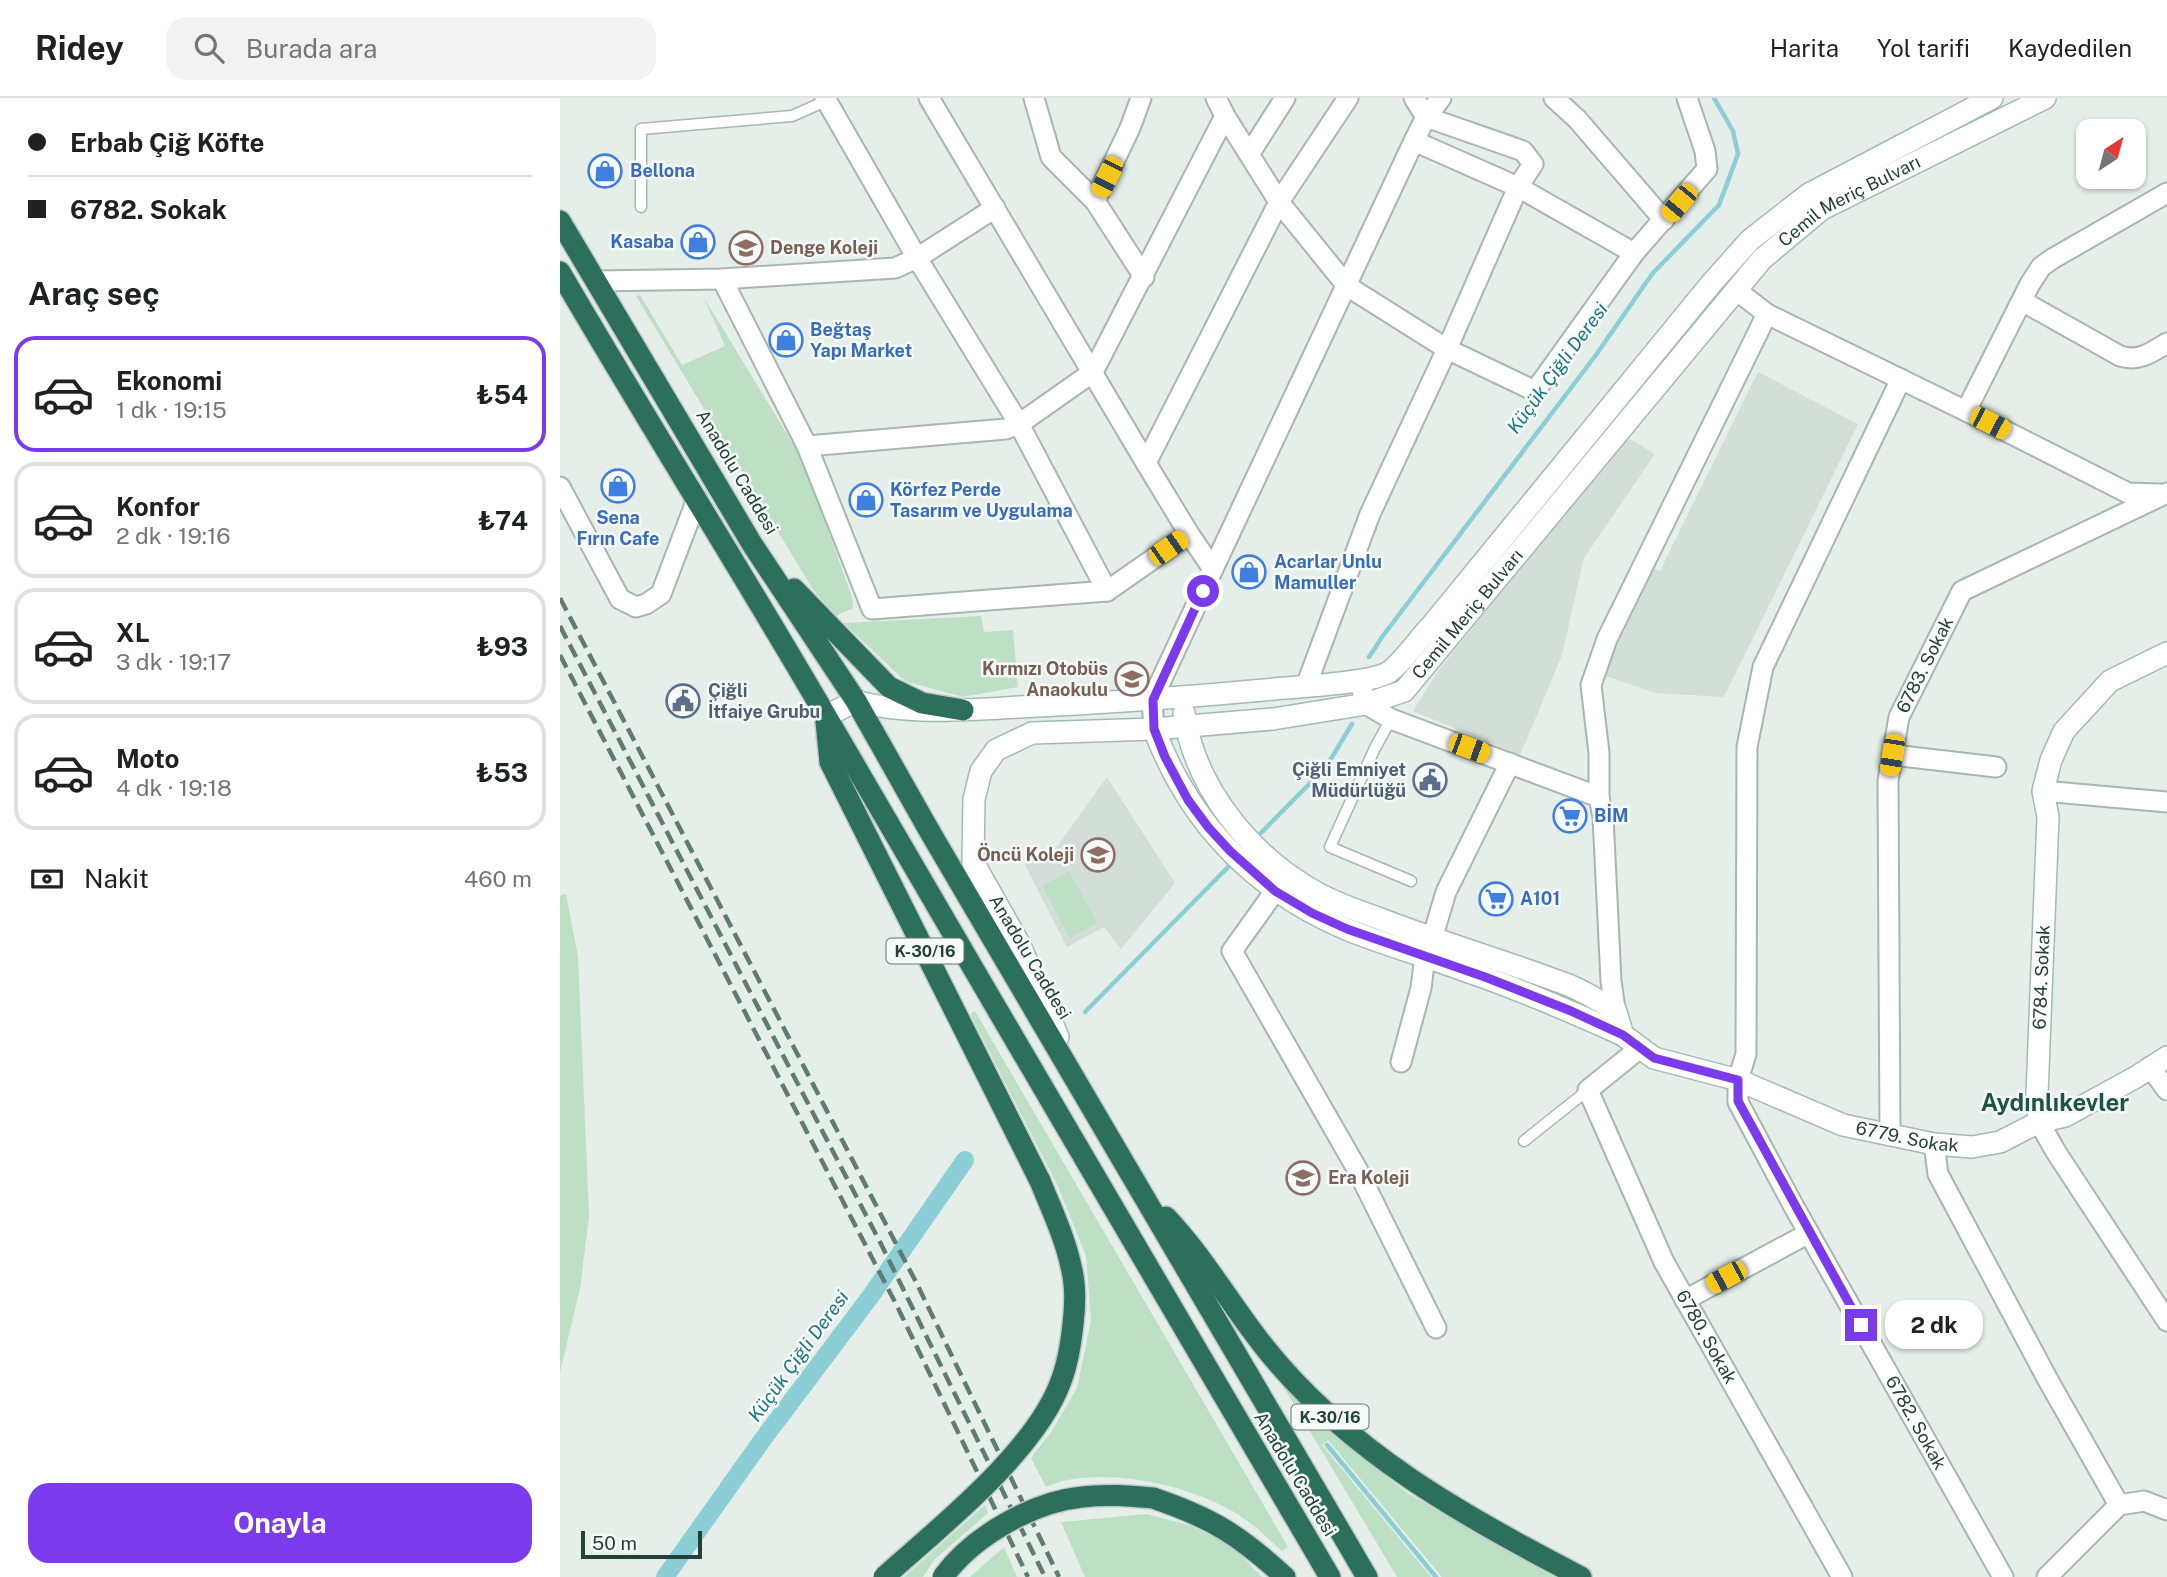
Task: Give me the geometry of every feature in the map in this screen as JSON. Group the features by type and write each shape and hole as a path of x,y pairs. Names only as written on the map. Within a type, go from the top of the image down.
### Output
{"highway":[{"name":"Anadolu Caddesi","path":"560,221 752,544 856,702 1367,1577"},
{"name":"Anadolu Caddesi","path":"560,272 628,390 697,499 826,716 1330,1577"},
{"path":"752,544 889,687 922,703 963,710"},
{"name":"K-30/16","path":"826,716 830,762 1040,1181 1073,1271 1075,1308 1071,1343 1061,1381 1046,1413 1020,1449 884,1577"},
{"name":"K-30/16","path":"1139,1188 1189,1241 1262,1345 1304,1392 1341,1427 1444,1502 1581,1577"},
{"path":"943,1577 970,1547 996,1528 1036,1509 1078,1497 1115,1495 1153,1498 1194,1512 1251,1546 1285,1577"}],"main road":[{"name":"Cemil Meriç Bulvarı","path":"856,702 874,706 963,710 1153,700 1359,681 1388,673 1432,625 1749,240 1809,194 1992,98"},
{"name":"Cemil Meriç Bulvarı","path":"1075,1078 1020,945 972,862 974,799 981,771 996,750 1032,733 1154,729 1273,719 1366,704 1404,691 1762,259 1822,209 2045,98"},
{"name":"6784. Sokak","path":"2039,1122 2037,1094 2048,817 2043,792 2051,760 2064,731 2110,681 2167,653"},
{"path":"1181,698 1186,725 1201,773 1263,866 1275,891 1312,913 1347,929 1429,947 1566,984 1615,1009 1632,1042"},
{"path":"826,716 856,702"},
{"path":"1154,729 1188,800 1219,839 1263,866 1294,878 1320,894 1429,947"},
{"name":"6779. Sokak","path":"1429,947 1632,1042 1654,1058 1738,1080 1843,1125 1934,1144 1972,1147 2000,1142 2039,1122 2064,1116 2159,1062"}],"street":[{"path":"929,98 1146,463 1213,569"},
{"path":"1034,98 1051,157 1095,201 1144,277"},
{"path":"1095,201 1130,128 1141,98"},
{"path":"1250,153 1285,98"},
{"path":"1146,463 1279,202 1348,98"},
{"path":"1306,686 1370,514 1447,349 1518,187 1533,164 1523,151 1426,117 1414,98"},
{"path":"1154,729 1153,700 1414,141 1426,117 1441,98"},
{"path":"1554,98 1577,119 1664,220"},
{"path":"1220,107 1279,202 1347,286 1447,349 1535,391 1634,253 1707,169 1705,151 1687,98"},
{"path":"828,99 917,258 1019,424 1107,591"},
{"path":"807,446 1006,429 1019,424 1093,372 1144,277 1220,107"},
{"path":"1414,141 1518,187 1634,253"},
{"path":"1966,411 2041,267 2167,192"},
{"path":"597,281 722,279 895,268 917,258 995,208"},
{"path":"722,279 807,446 872,609 1107,591 1189,534"},
{"path":"1736,290 1767,314 2128,493 2166,494"},
{"path":"2022,301 2130,359 2141,357 2167,344"},
{"path":"1615,1009 1611,981 1603,817 1599,797 1599,753 1591,685 1607,639 1767,314"},
{"path":"1738,1080 1746,1054 1747,747 1763,667 1900,379"},
{"path":"560,487 620,599 636,607 661,594 697,499"},
{"name":"6783. Sokak","path":"1890,1134 1888,781 1899,717 1962,591 2166,494"},
{"path":"1359,681 1366,704 1391,719 1599,797"},
{"path":"1892,755 1996,766"},
{"path":"1401,1062 1429,947 1446,892 1510,763"},
{"path":"2043,792 2167,802"},
{"path":"1275,891 1232,951 1357,1170 1436,1328"},
{"path":"1588,1090 1632,1042"},
{"path":"2159,1062 2167,1090"},
{"name":"6782. Sokak","path":"1738,1080 1738,1101 1809,1233 2003,1577"},
{"name":"6780. Sokak","path":"1588,1090 1664,1262 1842,1577"},
{"name":"6784. Sokak","path":"2039,1122 2056,1153 2167,1321"},
{"path":"1934,1144 1938,1174 2048,1380 2119,1505"},
{"path":"1685,1300 1809,1233"},
{"path":"2047,1577 2119,1505 2144,1501 2167,1510"}],"lane":[{"path":"641,207 641,129 792,116 828,99"},
{"path":"1391,719 1330,847 1411,881"},
{"path":"1524,1141 1588,1090"}],"shaded area":[{"path":"1758,372 1858,424 1724,697 1656,693 1606,676 1613,650 1652,568 1660,571"},
{"path":"1626,437 1655,454 1584,558 1562,655 1520,755 1413,711 1438,671"},
{"name":"Öncü Koleji","path":"1107,777 1175,883 1121,949 1104,927 1067,947 1024,863 1056,848"}],"green space":[{"path":"640,295 682,365 725,346 704,298 803,460 852,597 853,608 835,616 812,588 636,296"},
{"path":"981,616 984,632 1013,630 1018,687 963,697 905,681 844,623"},
{"path":"1069,871 1097,923 1070,938 1042,886"},
{"path":"566,894 578,957 589,1216 580,1289 560,1372 560,896"},
{"path":"975,1011 1288,1547 1282,1551 1251,1524 1226,1508 1176,1488 1120,1478 1093,1477 1068,1480 1046,1487 1031,1458 1051,1432 1077,1388 1091,1320 1086,1256 1057,1184 970,1014"},
{"path":"1277,1376 1320,1424 1407,1493 1554,1577 1442,1577 1328,1440 1322,1445 1431,1577 1397,1577"},
{"path":"985,1505 988,1513 934,1560 923,1577 904,1577"},
{"path":"1147,1514 1189,1525 1232,1546 1262,1577 1085,1577 1061,1522"},
{"path":"1004,1547 1017,1577 970,1577"}],"waterway":[{"name":"Küçük Çiğli Deresi","path":"1369,657 1596,355 1652,274 1719,205 1738,154 1733,131 1714,98"},
{"name":"Küçük Çiğli Deresi","path":"1256,838 1326,767 1352,724"},
{"name":"Küçük Çiğli Deresi","path":"1085,1012 1233,862"},
{"name":"Küçük Çiğli Deresi","path":"665,1577 763,1439 870,1297 965,1160"},
{"path":"1327,1445 1436,1577"}],"railway":[{"path":"560,598 917,1284 1059,1577"},
{"path":"560,626 881,1244 1045,1577"},
{"path":"560,655 897,1306 1028,1577"}],"place":[{"name":"Bellona","path":"605,171"},
{"name":"Kasaba","path":"698,242"},
{"name":"Denge Koleji","path":"746,248"},
{"name":"Beğtaş Yapı Market","path":"786,340"},
{"name":"Sena Fırın Cafe","path":"618,486"},
{"name":"Körfez Perde Tasarım ve Uygulama","path":"866,500"},
{"name":"Acarlar Unlu Mamuller","path":"1249,572"},
{"name":"Kırmızı Otobüs Anaokulu","path":"1132,679"},
{"name":"Çiğli İtfaiye Grubu","path":"683,701"},
{"name":"Çiğli Emniyet Müdürlüğü","path":"1430,780"},
{"name":"BİM","path":"1570,816"},
{"name":"Öncü Koleji","path":"1098,855"},
{"name":"A101","path":"1496,899"},
{"name":"Era Koleji","path":"1303,1178"}],"district":[{"name":"Aydınlıkevler","path":"2055,1103"}],"route":[{"path":"1203,591 1153,700 1154,729 1165,757 1188,800 1208,827 1230,851 1275,891 1312,913 1389,945 1485,977 1571,1011 1623,1035 1654,1058 1738,1080 1738,1101 1861,1325"}]}
